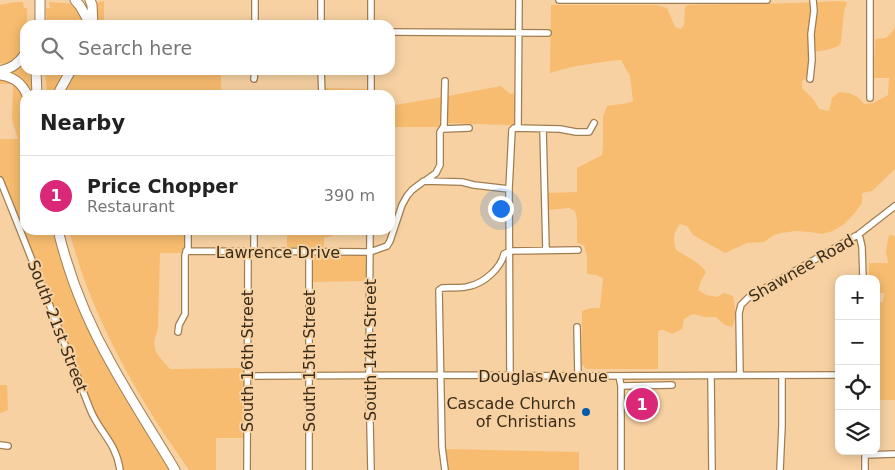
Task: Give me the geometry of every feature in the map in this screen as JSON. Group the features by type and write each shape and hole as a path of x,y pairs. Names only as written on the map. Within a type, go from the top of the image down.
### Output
{"highway":[{"path":"75,0 89,20"},
{"path":"89,0 92,5 91,20"},
{"path":"3,69 20,62"},
{"path":"0,75 7,76 18,82 24,90"},
{"path":"36,75 37,90"},
{"path":"41,75 42,90"},
{"path":"61,90 68,75"},
{"path":"59,235 66,261 97,337 175,470"},
{"path":"65,235 80,280 105,340 120,369 181,470"}],"street":[{"path":"255,0 255,20"},
{"path":"320,0 321,20"},
{"path":"371,0 371,20"},
{"path":"518,128 519,0"},
{"path":"559,0 767,0"},
{"path":"810,79 813,0"},
{"path":"870,0 870,98"},
{"path":"395,32 548,33"},
{"path":"321,75 322,90"},
{"path":"371,75 371,90"},
{"path":"395,226 407,196 412,190 436,173 440,165 440,132 444,126 445,81"},
{"path":"510,376 509,188 512,131 514,128 518,128 589,132 594,123"},
{"path":"443,129 469,128"},
{"path":"543,129 546,250"},
{"name":"South 21st Street","path":"0,180 20,229"},
{"path":"424,181 462,182 509,188"},
{"name":"Shawnee Road","path":"740,375 739,313 742,302 859,234 895,206"},
{"path":"859,234 862,247 863,275"},
{"name":"South 21st Street","path":"22,235 91,412 111,443 120,470"},
{"path":"178,332 179,324 185,314 185,255 188,248 188,235"},
{"name":"South 16th Street","path":"247,470 247,376 251,252 253,235"},
{"name":"South 14th Street","path":"370,235 370,470"},
{"path":"370,252 387,246 392,235"},
{"path":"445,470 442,447 439,290 442,288 469,287 478,284 494,271 503,260 504,254 510,251 578,250"},
{"name":"Lawrence Drive","path":"186,251 370,252"},
{"name":"South 15th Street","path":"308,252 309,470"},
{"path":"577,328 578,376"},
{"path":"780,470 782,375"},
{"name":"Douglas Avenue","path":"247,376 835,375"},
{"path":"619,376 621,386 621,470"},
{"path":"711,376 712,470"},
{"path":"621,386 672,385"},
{"path":"0,445 8,446"},
{"path":"880,454 895,454"},
{"path":"865,455 865,470"}],"shaded area":[{"path":"104,1 104,20 96,20 96,3"},
{"path":"23,2 24,8 27,8 27,20 20,20 20,56 12,62 4,64 0,63 0,5"},
{"path":"49,2 74,4 84,20 47,20 46,8 50,8"},
{"path":"847,2 841,42 839,46 827,50 810,52 811,59 807,78 802,81 802,88 814,100 819,109 829,111 832,98 839,92 853,95 864,104 873,103 888,95 889,78 874,78 875,39 886,38 895,26 895,169 872,191 862,193 862,203 844,224 833,231 822,234 796,231 781,233 774,235 764,242 747,243 725,253 693,235 687,226 680,224 674,236 676,250 697,263 706,272 698,290 706,295 717,297 724,293 733,296 735,315 732,327 725,325 716,317 693,314 684,319 682,329 672,334 659,330 658,369 586,369 582,364 582,311 600,308 603,278 587,274 587,256 584,245 577,243 575,211 569,208 547,210 547,193 577,192 577,168 602,155 603,117 607,106 633,101 630,76 621,60 567,68 550,73 551,5 656,5 667,8 675,27 681,29 684,25 685,7 688,5"},
{"path":"20,63 20,75 30,75 32,90 23,90 5,74"},
{"path":"45,75 67,75 59,90 47,90"},
{"path":"71,75 221,75 221,90 64,90"},
{"path":"0,78 14,82 20,90 20,223 0,174 0,139 18,139 12,120 13,84 0,84"},
{"path":"501,86 510,94 517,93 515,124 446,123 448,96"},
{"path":"323,88 368,89 368,90 323,90"},
{"path":"442,97 441,126 395,127 395,105"},
{"path":"25,235 54,235 63,265 91,335 123,394 169,470 122,470 117,448 94,413"},
{"path":"70,235 185,235 183,253 160,253 158,328 155,346 158,355 170,369 244,368 245,438 216,438 216,470 189,470 170,442 137,389 109,338 86,285"},
{"path":"287,235 334,235 324,238 324,247 287,247"},
{"path":"889,235 895,236 895,400 880,400 880,303 883,302 884,293 880,293 880,275 869,275 869,263 888,263 886,251"},
{"path":"311,255 366,255 367,281 311,282"},
{"path":"0,385 7,385 8,410 0,413"},
{"path":"444,449 579,452 579,470 447,470"}],"place":[{"name":"Price Chopper","path":"642,404"},
{"name":"Cascade Church of Christians","path":"586,412"}]}
